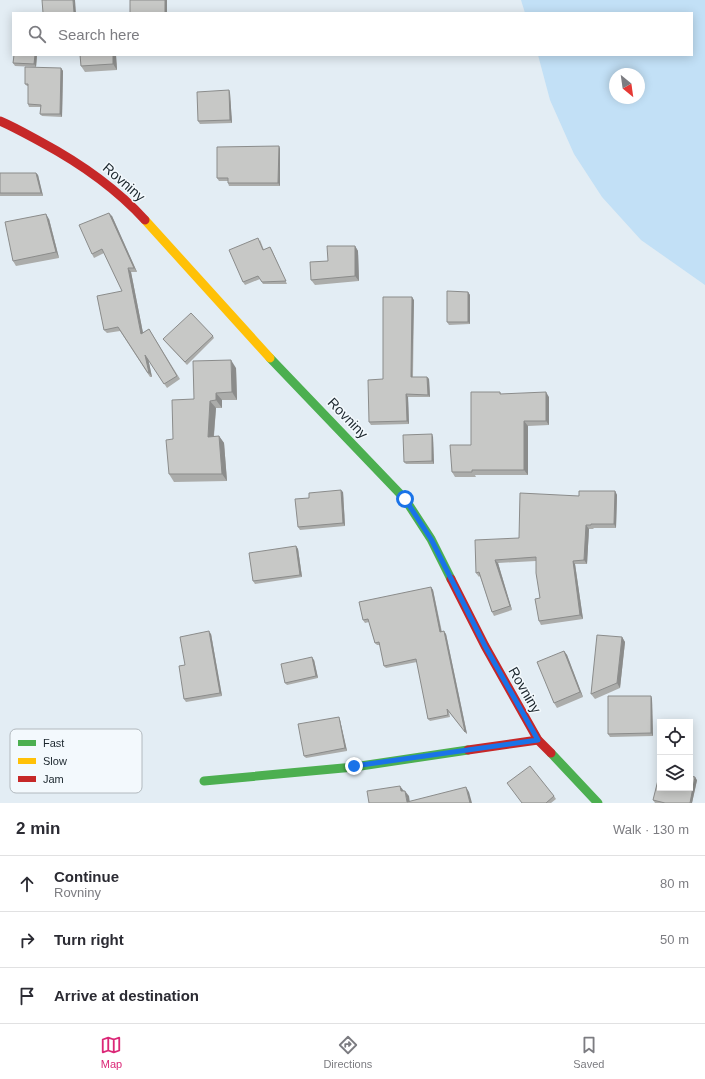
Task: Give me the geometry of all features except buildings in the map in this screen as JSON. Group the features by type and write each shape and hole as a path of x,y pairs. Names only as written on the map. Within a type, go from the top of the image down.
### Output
{"street":[{"name":"Rovniny","path":"0,121 70,158 102,180 133,207 253,340 405,499 431,539 485,646 538,740 598,803"},
{"path":"204,781 354,766 538,740"}],"shaded area":[{"path":"521,0 705,0 705,285 641,240 602,197 574,154 550,100 538,56 693,56 693,12 525,12"}],"traffic: fast":[{"path":"270,358 405,499 431,539 451,579"},
{"path":"204,781 354,767 468,750"},
{"path":"551,753 598,803"}],"traffic: slow":[{"path":"145,220 270,358"}],"traffic: jam":[{"path":"0,121 16,128 83,167 122,197 145,220"},
{"path":"451,579 485,646 538,740 551,753"},
{"path":"468,750 538,740"}],"route":[{"path":"354,766 538,740 505,684 431,539 405,499"}]}
